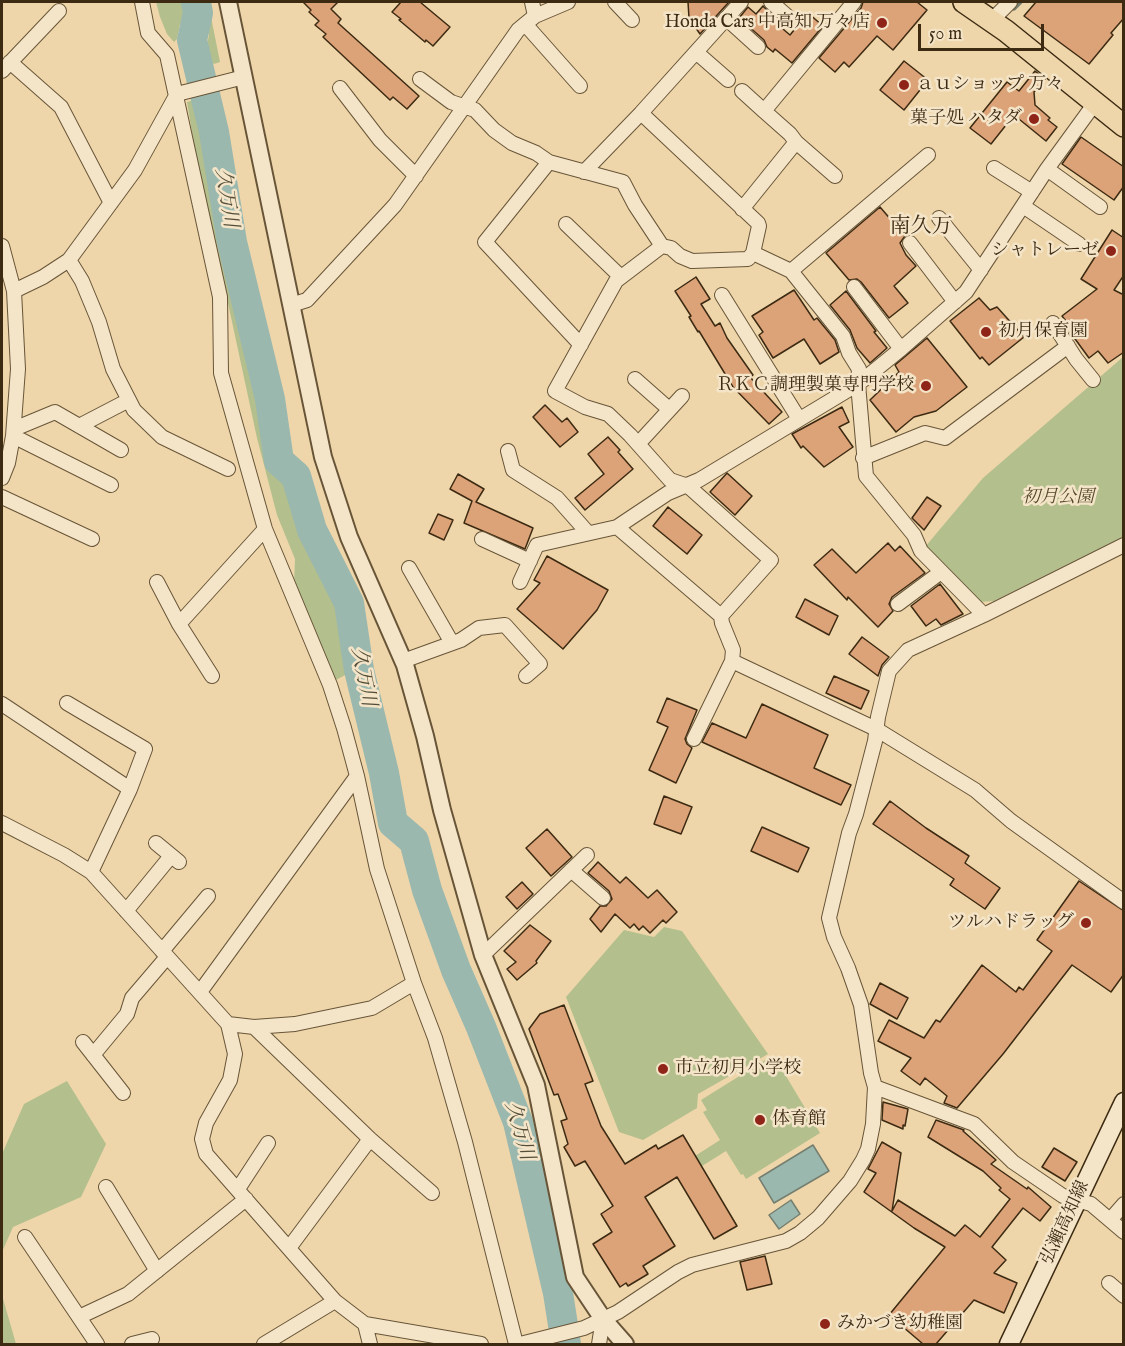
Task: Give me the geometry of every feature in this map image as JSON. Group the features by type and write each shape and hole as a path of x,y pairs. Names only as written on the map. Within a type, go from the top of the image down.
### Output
{"main road":[{"path":"964,2 992,21 1124,126"},
{"name":"弘瀬高知線","path":"1009,1344 1124,1102"}],"street":[{"path":"142,2 148,33 167,55 181,93 220,297 221,373 264,529 330,685 357,776 377,869 414,983 435,1038 522,1344 584,1328 618,1312 684,1268 786,1241 800,1233 836,1198 863,1160 873,1124 875,1087 861,1005 834,937 829,918 849,833 875,741 889,671 908,650 1124,545"},
{"path":"228,2 238,79 291,305 323,457 349,537 403,661 483,955 536,1085 575,1277 603,1319 625,1344"},
{"path":"532,2 530,20 580,86"},
{"path":"291,305 307,300 395,205 518,30 530,20 568,2"},
{"path":"615,2 632,20"},
{"path":"584,172 641,114 741,2"},
{"path":"771,2 787,16"},
{"path":"764,111 854,2"},
{"path":"992,21 1010,2"},
{"path":"59,11 6,66 61,107 111,203"},
{"path":"726,18 758,47"},
{"path":"696,52 728,80"},
{"path":"14,291 44,277 69,260 135,170 181,93 238,79"},
{"path":"420,79 451,102 475,110 494,130 512,143 536,153 549,162 623,182 662,246 671,248 680,256 692,261 748,259 753,253 759,226 641,114"},
{"path":"340,88 380,140 416,176"},
{"path":"742,91 835,176"},
{"path":"520,582 537,545 617,527 668,493 688,486 858,384 901,349 966,292 1047,169 1095,103"},
{"path":"742,209 796,142"},
{"path":"790,271 928,155"},
{"path":"549,162 485,242 581,345"},
{"path":"994,168 1032,192"},
{"path":"1047,169 1100,207"},
{"path":"1023,206 1079,244"},
{"path":"939,218 981,270"},
{"path":"566,224 621,277"},
{"path":"910,243 955,302"},
{"path":"2,246 14,291 18,369 14,432 8,463 2,478"},
{"path":"662,246 616,281 555,391 585,407 608,414 669,480 688,486 771,560 721,616"},
{"path":"753,253 790,271 843,336 849,353 859,369 858,384 866,476 914,535 921,551 984,615"},
{"path":"69,260 82,281 99,322 113,369 134,410 162,437 228,469"},
{"path":"854,287 901,349"},
{"path":"722,295 799,419"},
{"path":"1053,323 1076,359 1093,380"},
{"path":"863,458 925,433 945,438 1068,346"},
{"path":"635,379 669,409"},
{"path":"638,444 682,396"},
{"path":"80,426 129,400"},
{"path":"14,432 55,412 121,450"},
{"path":"14,432 111,485"},
{"path":"508,451 513,471 557,498 588,533"},
{"path":"2,496 92,539"},
{"path":"617,527 721,616 733,650 732,662 694,739"},
{"path":"179,624 264,529"},
{"path":"482,538 530,561"},
{"path":"409,568 452,644"},
{"path":"898,604 941,572"},
{"path":"157,582 179,624 212,676"},
{"path":"403,661 452,644 478,628 505,625 540,664 525,676"},
{"path":"732,662 876,729 975,790 1011,821 1124,902"},
{"path":"67,703 145,749 130,789 92,872"},
{"path":"2,704 130,789"},
{"path":"200,992 357,776"},
{"path":"2,823 92,872 228,1024 235,1054 230,1080 206,1124 202,1139 206,1154 335,1301 365,1324 481,1344"},
{"path":"126,911 175,859 156,843"},
{"path":"483,955 587,855"},
{"path":"571,870 603,898"},
{"path":"93,1055 127,1014 132,998 208,896"},
{"path":"228,1024 254,1027 295,1024 372,1008 414,983"},
{"path":"254,1027 370,1139 432,1193"},
{"path":"83,1042 123,1093"},
{"path":"875,1087 967,1120 1012,1162 1063,1196 1091,1204 1124,1232"},
{"path":"289,1248 370,1139"},
{"path":"79,1317 128,1294 157,1271 242,1194 268,1143"},
{"path":"106,1187 157,1271"},
{"path":"1110,1220 1124,1204"},
{"path":"25,1237 97,1344"},
{"path":"1110,1283 1124,1296"},
{"path":"264,1344 335,1301"},
{"path":"599,1344 603,1319"},
{"path":"365,1324 370,1344"},
{"path":"132,1344 152,1339"}],"green space":[{"path":"156,2 190,2 191,7 180,24 177,39 174,42 167,34"},
{"path":"202,2 208,2 220,62 214,64 209,59 207,45 209,35"},
{"path":"197,99 201,119 208,129 210,162 225,251 245,324 248,354 277,476 280,470 290,479 300,506 303,531 343,605 351,648 350,662 347,674 334,681 294,585 295,559 277,515 257,438 194,145 187,102"},
{"name":"初月公園","path":"1123,357 1123,537 994,601 979,602 925,547 983,478"},
{"path":"664,927 682,931 768,1054 698,1094 697,1108 643,1140 619,1132 566,997 624,930 654,937"},
{"name":"体育館","path":"770,1057 776,1068 780,1066 820,1133 746,1179 726,1151 702,1166 695,1156 720,1140 703,1112 707,1110 701,1100"},
{"path":"67,1081 106,1144 81,1197 13,1227 2,1252 2,1154 24,1104"},
{"path":"2,1295 16,1344 2,1344"}],"water":[{"path":"813,1145 829,1171 774,1203 759,1178"},
{"path":"791,1200 800,1214 779,1229 769,1215"}],"building":[{"path":"303,2 338,2 331,9 341,19 338,23 419,96 407,109 393,97 390,100 323,37 326,34 315,25 319,21 309,12 311,10"},
{"path":"401,2 420,2 450,27 433,46 426,40 425,42 392,12"},
{"path":"688,2 729,2 700,34 689,18"},
{"name":"Honda Cars 中高知 万々店","path":"863,2 917,2 927,10 893,50 877,36 849,67 844,62 835,72 819,58 861,8"},
{"path":"1036,2 1124,2 1124,18 1089,64 1024,16"},
{"path":"763,6 772,15 770,18 790,35 808,13 823,26 792,63 775,49 773,52 767,47 764,40 739,18 748,7 756,14"},
{"name":"ａｕショップ 万々","path":"904,61 928,80 904,110 880,90"},
{"path":"1035,71 1045,79 1034,92 1035,105 1057,127 1046,141 1014,115 991,144 970,128 1007,82 1019,91"},
{"path":"1081,137 1124,167 1124,186 1114,200 1062,164"},
{"path":"880,207 905,236 900,243 906,255 916,266 894,286 908,303 889,318 861,282 857,279 849,280 826,253"},
{"path":"1112,230 1124,238 1124,275 1114,290 1124,295 1124,352 1108,363 1098,351 1089,358 1070,332 1073,330 1062,316 1097,289 1081,279"},
{"path":"696,277 710,299 701,304 715,326 720,323 727,338 753,375 750,377 782,412 769,424 733,387 675,291"},
{"path":"794,290 814,320 817,318 835,340 839,352 820,364 804,339 773,358 759,335 763,332 752,316"},
{"path":"846,291 887,348 870,363 857,348 850,330 830,305"},
{"name":"初月保育園","path":"979,298 990,310 997,307 1024,337 989,365 982,357 980,359 950,321"},
{"name":"ＲＫＣ調理製菓専門学校","path":"927,338 967,387 936,411 914,417 896,432 870,400 899,372 895,365"},
{"path":"545,405 562,422 567,418 578,432 560,447 533,417"},
{"path":"842,407 849,422 839,427 853,447 824,467 803,446 801,448 792,434"},
{"path":"608,437 633,469 585,510 575,498 604,474 588,454"},
{"path":"727,473 752,496 735,515 710,492"},
{"path":"458,474 484,489 476,502 533,528 525,549 464,523 472,501 450,489"},
{"path":"927,497 941,506 924,530 912,518"},
{"path":"668,507 702,535 687,554 653,526"},
{"path":"438,514 453,520 444,540 429,533"},
{"path":"888,543 895,551 900,546 925,573 892,597 889,604 893,611 878,627 848,597 847,600 814,565 832,549 856,573"},
{"path":"547,556 608,590 597,610 563,649 517,609 540,583 534,580"},
{"path":"940,584 963,614 941,625 936,619 926,626 911,606"},
{"path":"805,599 838,616 829,635 796,617"},
{"path":"862,637 889,657 882,665 878,676 849,654"},
{"path":"834,676 869,691 861,709 826,693"},
{"path":"667,698 697,710 685,739 692,748 676,783 649,770 668,727 657,722"},
{"path":"762,704 828,735 814,768 851,785 841,805 702,742 712,723 746,738"},
{"path":"664,796 692,807 681,834 654,824"},
{"path":"890,801 969,856 965,863 1000,888 985,909 950,885 954,879 873,824"},
{"path":"762,827 809,848 798,872 751,851"},
{"path":"547,829 572,857 551,876 526,848"},
{"path":"598,862 620,883 626,877 648,898 657,890 677,912 666,923 663,920 650,933 643,926 639,930 634,924 630,928 615,914 601,932 590,919 600,906 606,906 612,899 609,891 588,873"},
{"path":"1079,881 1124,911 1124,974 1111,992 1072,965 1003,1054 957,1108 944,1103 947,1096 925,1078 920,1085 901,1071 911,1058 878,1041 889,1020 924,1038 936,1020 940,1022 982,965 1016,992 1019,987 1023,990 1052,951 1037,940"},
{"path":"522,882 533,894 517,909 506,897"},
{"path":"530,925 551,941 536,961 537,963 517,980 507,969 516,962 504,951"},
{"path":"880,983 908,998 897,1019 870,1004"},
{"path":"564,1005 593,1081 585,1084 601,1126 625,1164 656,1145 658,1149 683,1135 737,1226 714,1239 677,1177 645,1197 675,1246 643,1266 648,1274 628,1286 626,1283 620,1287 593,1244 612,1232 601,1214 613,1206 585,1161 575,1166 564,1147 568,1144 561,1121 567,1119 558,1094 554,1095 529,1029 540,1014"},
{"path":"883,1102 908,1109 903,1129 882,1120"},
{"path":"936,1120 964,1130 996,1160 991,1164 1027,1189 1028,1187 1051,1207 1040,1221 1023,1208 992,1247 1006,1260 994,1273 1017,1283 1004,1313 974,1300 936,1344 923,1344 889,1315 945,1247 864,1192 876,1173 868,1169 882,1142 901,1153 892,1211 898,1200 955,1236 965,1225 980,1237 1010,1199 983,1171 928,1137"},
{"path":"1054,1148 1077,1162 1065,1181 1042,1167"},
{"path":"765,1256 772,1284 747,1290 740,1262"}],"waterway":[{"name":"久万川","path":"196,2 198,13 192,40 214,132 232,242 270,399 279,461 296,476 312,530 349,603 359,670 384,773 393,823 414,841 427,890 456,970 518,1122 558,1293 566,1344"},
{"path":"1014,8 1020,2"}],"place":[{"name":"Honda Cars 中高知 万々店","path":"882,23"},
{"name":"ａｕショップ 万々","path":"904,85"},
{"name":"菓子処 ハタダ","path":"1034,119"},
{"name":"シャトレーゼ","path":"1111,251"},
{"name":"初月保育園","path":"986,332"},
{"name":"ＲＫＣ調理製菓専門学校","path":"926,386"},
{"name":"ツルハドラッグ","path":"1086,923"},
{"name":"市立初月小学校","path":"663,1069"},
{"name":"体育館","path":"760,1120"},
{"name":"みかづき幼稚園","path":"825,1324"}],"district":[{"name":"南久万","path":"921,228"}]}
